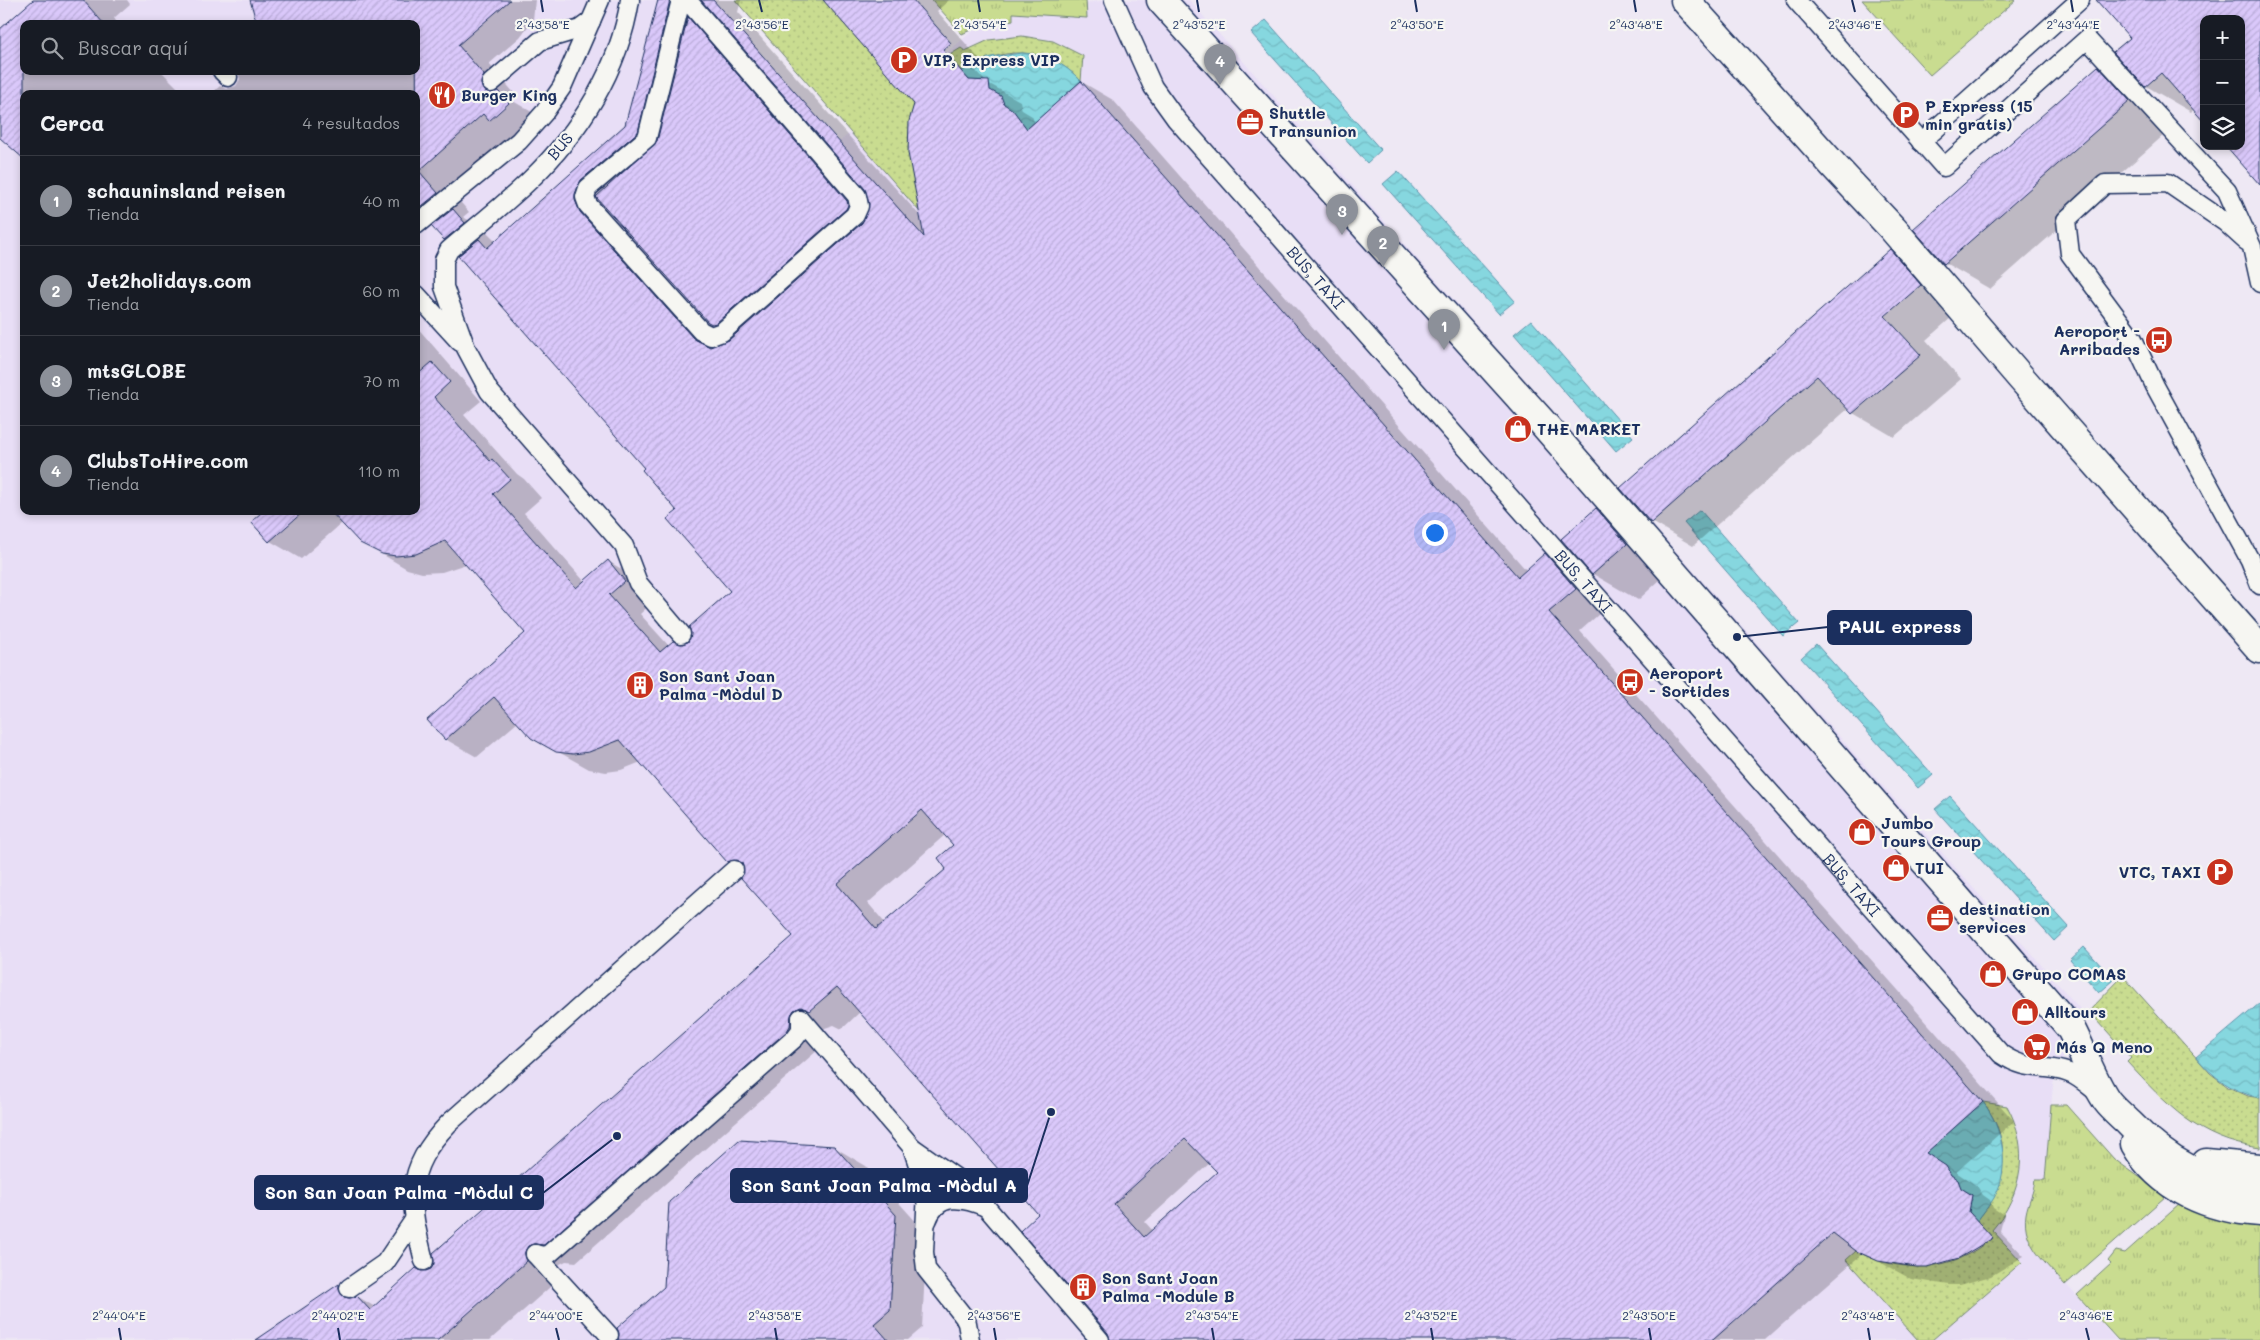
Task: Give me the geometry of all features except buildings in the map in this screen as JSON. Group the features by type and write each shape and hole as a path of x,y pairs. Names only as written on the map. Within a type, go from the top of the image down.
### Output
{"street":[{"path":"1161,0 1541,421 2071,1029 2113,1107 2148,1164 2178,1190 2230,1208 2260,1212"},
{"path":"1685,0 1942,284 2022,379 2259,648"},
{"path":"2113,1107 2150,1146 2175,1163 2209,1178 2240,1186 2260,1188"},
{"path":"2150,1146 2182,1159 2240,1168 2260,1168"}],"lane":[{"path":"420,222 519,141 544,113 562,87 600,0"},
{"name":"BUS","path":"466,348 444,287 444,260 449,250 530,180 563,144 592,104 614,58 630,0"},
{"path":"681,0 647,138 588,188 584,197 588,205 701,331 711,336 722,332 855,215 859,206 857,196 687,0"},
{"name":"BUS, TAXI","path":"1114,0 1152,87 1176,119 2001,1054 2014,1063 2030,1068 2069,1073 2083,1080 2113,1107"},
{"path":"1796,0 1944,167 2087,38 2227,191 2252,247 2260,283"},
{"path":"1921,142 2080,0"},
{"path":"491,82 540,41 580,29 591,21"},
{"path":"2252,247 2225,222 2168,183 2105,184 2066,220 2070,254 2133,339 2155,386 2250,560 2260,585"},
{"path":"420,298 466,348 489,391 624,546 638,583 681,634"},
{"path":"424,1261 414,1220 414,1178 421,1158 432,1140 734,870"},
{"path":"609,1335 535,1254 543,1256 549,1254 796,1038 801,1030 801,1018 912,1147 969,1187 1100,1340"},
{"path":"912,1147 926,1182 928,1203 924,1252 926,1269 964,1318 970,1340"},
{"path":"926,1221 930,1211 946,1200 957,1198 970,1200 988,1208"},
{"path":"349,1288 385,1263 414,1220"}],"shaded area":[{"path":"0,0 714,0 839,142 1010,0 1076,4 1110,0 1189,0 2081,1010 2053,1084 2039,1254 2116,1340 0,1340"}],"green space":[{"path":"735,0 824,0 915,101 910,133 911,161 926,219"},
{"path":"932,0 1086,0 1087,18 1013,13 1013,20 977,27 962,34"},
{"path":"1862,0 2016,0 1930,75"},
{"path":"1022,36 1053,41 1083,56 1081,81 1068,69 1039,55 1024,53 993,57 961,71 948,56 961,48 965,51 989,40"},
{"path":"2123,976 2210,1073 2228,1087 2248,1096 2260,1098 2260,1148 2238,1144 2201,1129 2170,1106 2127,1062 2131,1058 2089,1011"},
{"path":"1983,1102 2007,1106 2019,1138 2020,1170 2016,1186 2011,1201 1992,1230 2022,1262 1932,1340 1918,1340 1846,1260 1856,1251 1890,1264 1926,1266 1961,1258 1977,1249 1992,1237 1977,1221 1995,1192 2003,1162 2002,1147 1993,1117"},
{"path":"2051,1105 2066,1105 2114,1159 2166,1196 2065,1285 2037,1253 2028,1235 2026,1225 2026,1214 2035,1180 2045,1180"},
{"path":"2180,1204 2260,1225 2260,1340 2118,1340 2077,1295 2111,1264 2108,1261 2116,1251 2125,1253"}],"water":[{"path":"1266,20 1381,150 1367,163 1251,33"},
{"path":"1022,53 1054,61 1068,69 1081,81 1019,136 961,71 991,57"},
{"path":"1398,171 1515,301 1499,314 1383,184"},
{"path":"1531,320 1633,437 1616,451 1514,334"},
{"path":"1700,510 1799,623 1783,636 1684,523"},
{"path":"1816,644 1933,775 1918,788 1801,658"},
{"path":"1950,796 2069,927 2054,941 1935,809"},
{"path":"2084,947 2114,980 2099,993 2070,960"},
{"path":"2260,1003 2260,1098 2241,1092 2217,1078 2196,1057"},
{"path":"1983,1102 1996,1124 2000,1136 2003,1161 2002,1174 1994,1198 1977,1221 1965,1207 1972,1200 1970,1194 1966,1192 1958,1199 1958,1180 1921,1157"}],"place":[{"name":"VIP, Express VIP","path":"904,60"},
{"name":"ClubsToHire.com","path":"1220,85"},
{"name":"Burger King","path":"442,95"},
{"name":"P Express (15 min gratis)","path":"1906,115"},
{"name":"Shuttle Transunion","path":"1250,122"},
{"name":"mtsGLOBE","path":"1342,235"},
{"name":"Jet2holidays.com","path":"1383,267"},
{"name":"Aeroport - Arribades","path":"2159,340"},
{"name":"schauninsland reisen","path":"1444,350"},
{"name":"THE MARKET","path":"1518,429"},
{"name":"PAUL express","path":"1737,637"},
{"name":"Aeroport - Sortides","path":"1630,682"},
{"name":"Son Sant Joan Palma -Mòdul D","path":"640,685"},
{"name":"Jumbo Tours Group","path":"1862,832"},
{"name":"TUI","path":"1896,868"},
{"name":"VTC, TAXI","path":"2220,872"},
{"name":"destination services","path":"1940,918"},
{"name":"Grupo COMAS","path":"1993,974"},
{"name":"Alltours","path":"2025,1012"},
{"name":"Más Q Meno","path":"2037,1047"},
{"name":"Son Sant Joan Palma -Mòdul A","path":"1051,1112"},
{"name":"Son San Joan Palma -Mòdul C","path":"617,1136"},
{"name":"Son Sant Joan Palma -Module B","path":"1083,1287"}]}
